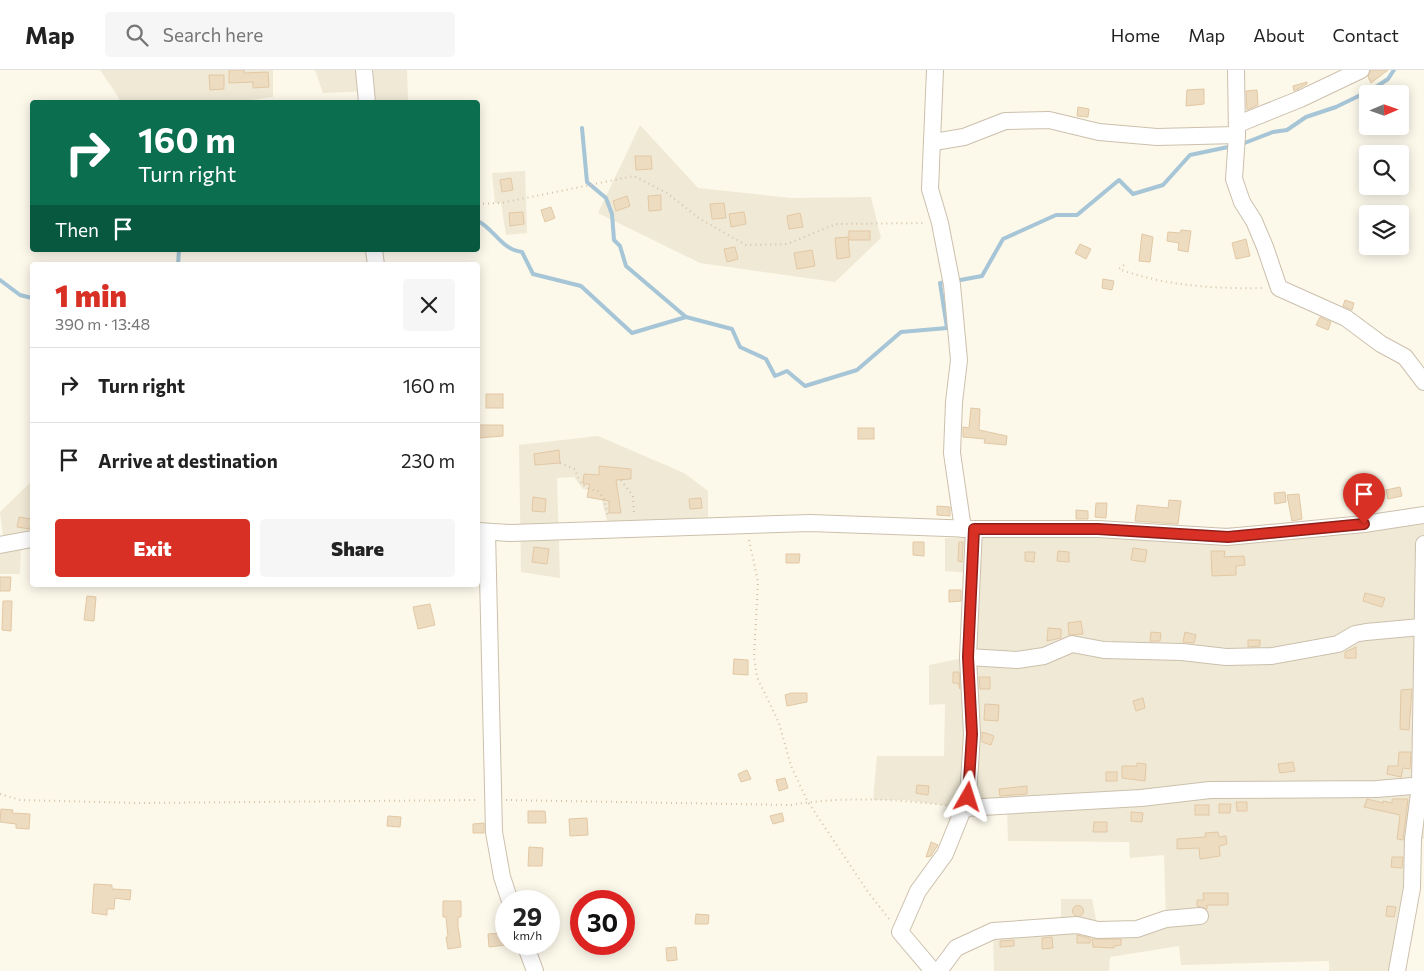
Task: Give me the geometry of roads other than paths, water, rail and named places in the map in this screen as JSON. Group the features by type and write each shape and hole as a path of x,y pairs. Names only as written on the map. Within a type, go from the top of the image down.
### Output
{"street":[{"path":"364,70 367,100"},
{"path":"933,971 900,932 918,890 945,854 965,808 970,782 972,734 968,657 968,529 952,452 954,402 959,360 952,285 940,223 930,189 934,142 935,70"},
{"path":"1236,70 1238,130 1234,179 1242,202 1262,238 1279,288 1346,318 1381,344 1405,357 1424,382"},
{"path":"934,142 964,137 1005,121 1049,120 1099,132 1148,136 1238,130 1360,70"},
{"path":"506,890 502,877 494,832 482,532 810,523 968,529 1098,529 1228,537 1364,524 1424,515"},
{"path":"0,545 30,538"},
{"path":"1397,971 1412,888 1413,840 1422,785 1421,627 1424,544"},
{"path":"968,657 1017,660 1044,656 1072,644 1104,650 1182,652 1226,657 1272,656 1338,644 1355,634 1421,627"},
{"path":"965,808 1141,798 1210,790 1377,789 1422,785"},
{"path":"939,971 956,948 993,931 1078,925 1098,930 1137,930 1166,919 1200,916"},
{"path":"529,955 535,971"}],"waterway":[{"path":"1242,144 1273,132 1287,130 1306,117 1336,107 1373,89 1388,79 1394,70"},
{"path":"582,128 587,182 606,198 612,214 614,240 620,246 626,266 686,317"},
{"path":"955,281 982,276 1003,239 1056,215 1077,215 1119,180 1133,194 1163,185 1190,155 1233,146"},
{"path":"480,222 509,248 522,252 533,274 581,286 632,333 686,317 732,329 740,347 766,359 775,376 787,371 805,386 857,370 901,332 947,328 940,283 948,282"},
{"path":"178,262 179,252"},
{"path":"0,280 20,295 30,298"}]}
